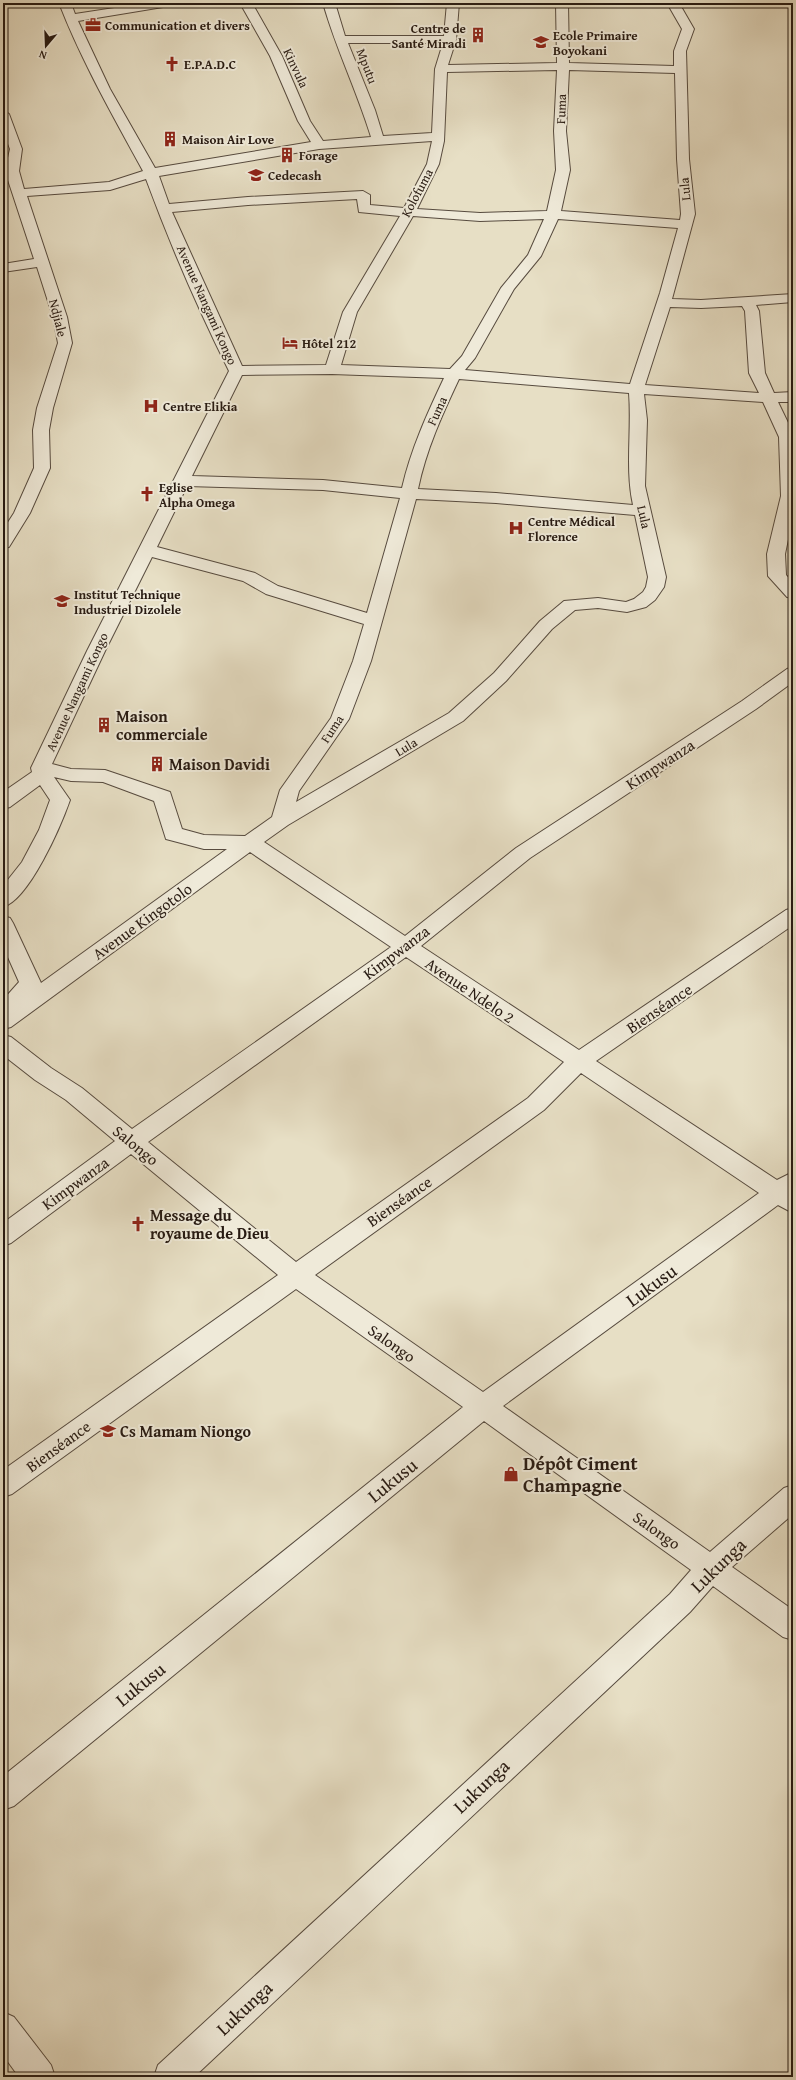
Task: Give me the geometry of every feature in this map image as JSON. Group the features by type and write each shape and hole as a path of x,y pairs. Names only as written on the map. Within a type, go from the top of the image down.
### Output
{"street":[{"name":"Avenue Nangami Kongo","path":"42,771 96,651 237,371 224,346 164,209 151,173 104,89 79,39 65,3"},
{"path":"72,18 169,3"},
{"name":"Kinvula","path":"246,3 276,56 304,121 319,145"},
{"name":"Mputu","path":"329,3 337,31 369,110 378,140"},
{"name":"Kolofuma","path":"332,369 350,312 408,213 433,164 438,137 441,69 450,40 453,3"},
{"name":"Fuma","path":"281,820 290,790 340,719 362,661 409,494 416,461 428,431 454,374 468,358 508,288 534,256 553,215 563,170 560,131 564,39 562,3"},
{"name":"Lula","path":"281,820 456,717 500,677 546,625 570,605 598,603 627,607 640,603 649,596 655,587 657,577 637,486 639,420 636,388 663,303 688,214 682,159 680,51 688,29 680,18 673,3"},
{"path":"341,39 450,40"},
{"path":"441,69 562,66 681,70"},
{"name":"Ndjiale","path":"3,114 16,149 12,171 60,318 65,343 44,415 42,430 42,468 22,513 3,543"},
{"path":"19,193 110,186 151,173 319,145 438,137"},
{"path":"164,209 248,201 363,195 364,209 408,213 480,217 553,215 685,224"},
{"path":"3,268 42,262"},
{"path":"663,303 701,304 793,298"},
{"path":"747,300 752,311 758,373 771,398 787,437 789,496 776,554 777,576 793,593"},
{"path":"237,371 332,369 454,374 698,394 771,398 793,397"},
{"path":"182,481 323,485 409,494 496,498 642,511"},
{"path":"147,550 249,577 272,590 374,621"},
{"name":"Kimpwanza","path":"3,1236 132,1141 405,946 523,853 749,705 793,673"},
{"path":"3,900 30,866 49,830 60,800 42,771"},
{"path":"3,802 42,771 105,776 163,797 173,834 204,842 250,843"},
{"name":"Avenue Kingotolo","path":"3,1021 281,820"},
{"name":"Avenue Ndelo 2","path":"250,843 578,1062 788,1192"},
{"name":"Bienséance","path":"3,1485 536,1104 578,1062 793,915"},
{"path":"3,923 30,983 3,1015"},
{"name":"Salongo","path":"3,1043 43,1074 74,1094 295,1275 483,1406 793,1627"},
{"name":"Lukusu","path":"3,1795 483,1406 788,1192"},
{"name":"Lukunga","path":"170,2077 680,1603 711,1568 793,1497"},
{"path":"3,2028 39,2077"}],"place":[{"name":"Communication et divers","path":"93,25"},
{"name":"Centre de Santé Miradi","path":"478,35"},
{"name":"Ecole Primaire Boyokani","path":"541,42"},
{"name":"E.P.A.D.C","path":"172,64"},
{"name":"Maison Air Love","path":"170,139"},
{"name":"Forage","path":"287,155"},
{"name":"Cedecash","path":"256,175"},
{"name":"Hôtel 212","path":"290,343"},
{"name":"Centre Elikia","path":"151,406"},
{"name":"Eglise Alpha Omega","path":"147,494"},
{"name":"Centre Médical Florence","path":"516,528"},
{"name":"Institut Technique Industriel Dizolele","path":"62,601"},
{"name":"Maison commerciale","path":"104,725"},
{"name":"Maison Davidi","path":"157,764"},
{"name":"Message du royaume de Dieu","path":"138,1224"},
{"name":"Cs Mamam Niongo","path":"108,1431"},
{"name":"Dépôt Ciment Champagne","path":"511,1474"}]}
